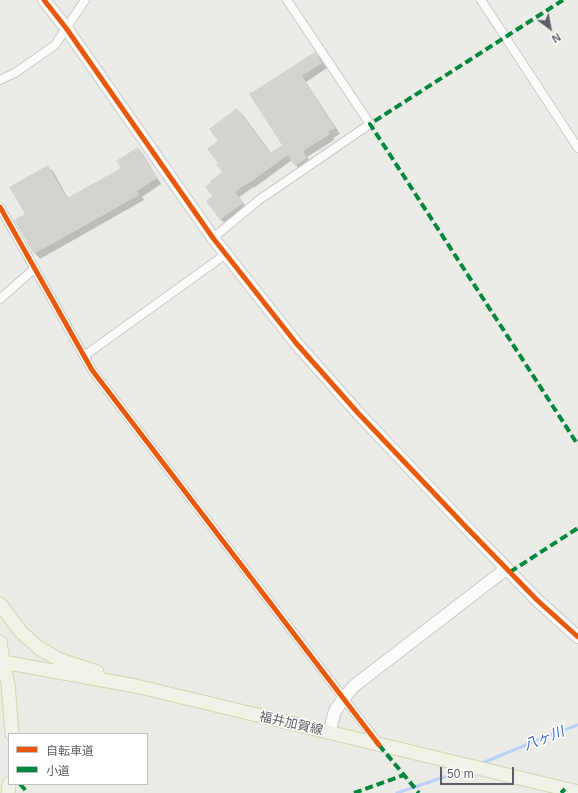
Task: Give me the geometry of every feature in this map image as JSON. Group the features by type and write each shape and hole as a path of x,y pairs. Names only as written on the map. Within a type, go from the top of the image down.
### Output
{"main road":[{"path":"0,604 21,632 39,648 60,660 136,686"},
{"path":"0,642 1,661 8,684 12,733"},
{"name":"福井加賀線","path":"1,661 136,686 578,792"}],"street":[{"path":"44,0 66,28 213,238 296,343 330,382 506,569 537,600 578,637"},
{"path":"0,80 15,72 55,45 85,0"},
{"path":"213,238 259,200 370,124 287,0"},
{"path":"481,0 578,148"},
{"path":"0,207 92,370 379,745"},
{"path":"84,356 226,254"},
{"path":"0,299 35,268"},
{"path":"329,733 335,711 354,686 506,569"}],"building":[{"path":"315,52 322,63 302,76 335,128 328,132 330,134 303,151 307,158 295,166 288,155 235,192 243,203 220,220 206,201 212,196 205,187 222,172 216,164 218,163 207,149 218,141 209,129 237,108 270,153 282,145 249,94"},
{"path":"138,147 157,178 137,191 139,195 34,254 14,220 25,214 9,187 48,165 67,198 121,168 116,161"}],"waterway":[{"name":"八ヶ川","path":"480,764 578,725"},
{"name":"八ヶ川","path":"397,793 465,770"}],"marked path":[{"path":"563,0 370,124 578,445"},
{"path":"510,572 578,528"},
{"path":"379,745 419,793"},
{"path":"354,793 404,775"},
{"path":"21,785 28,793"},
{"path":"561,793 565,789"}],"cycle path":[{"path":"44,0 66,28 213,238 296,343 358,413 466,527 537,600 578,637"},
{"path":"0,207 92,370 379,745"}]}
